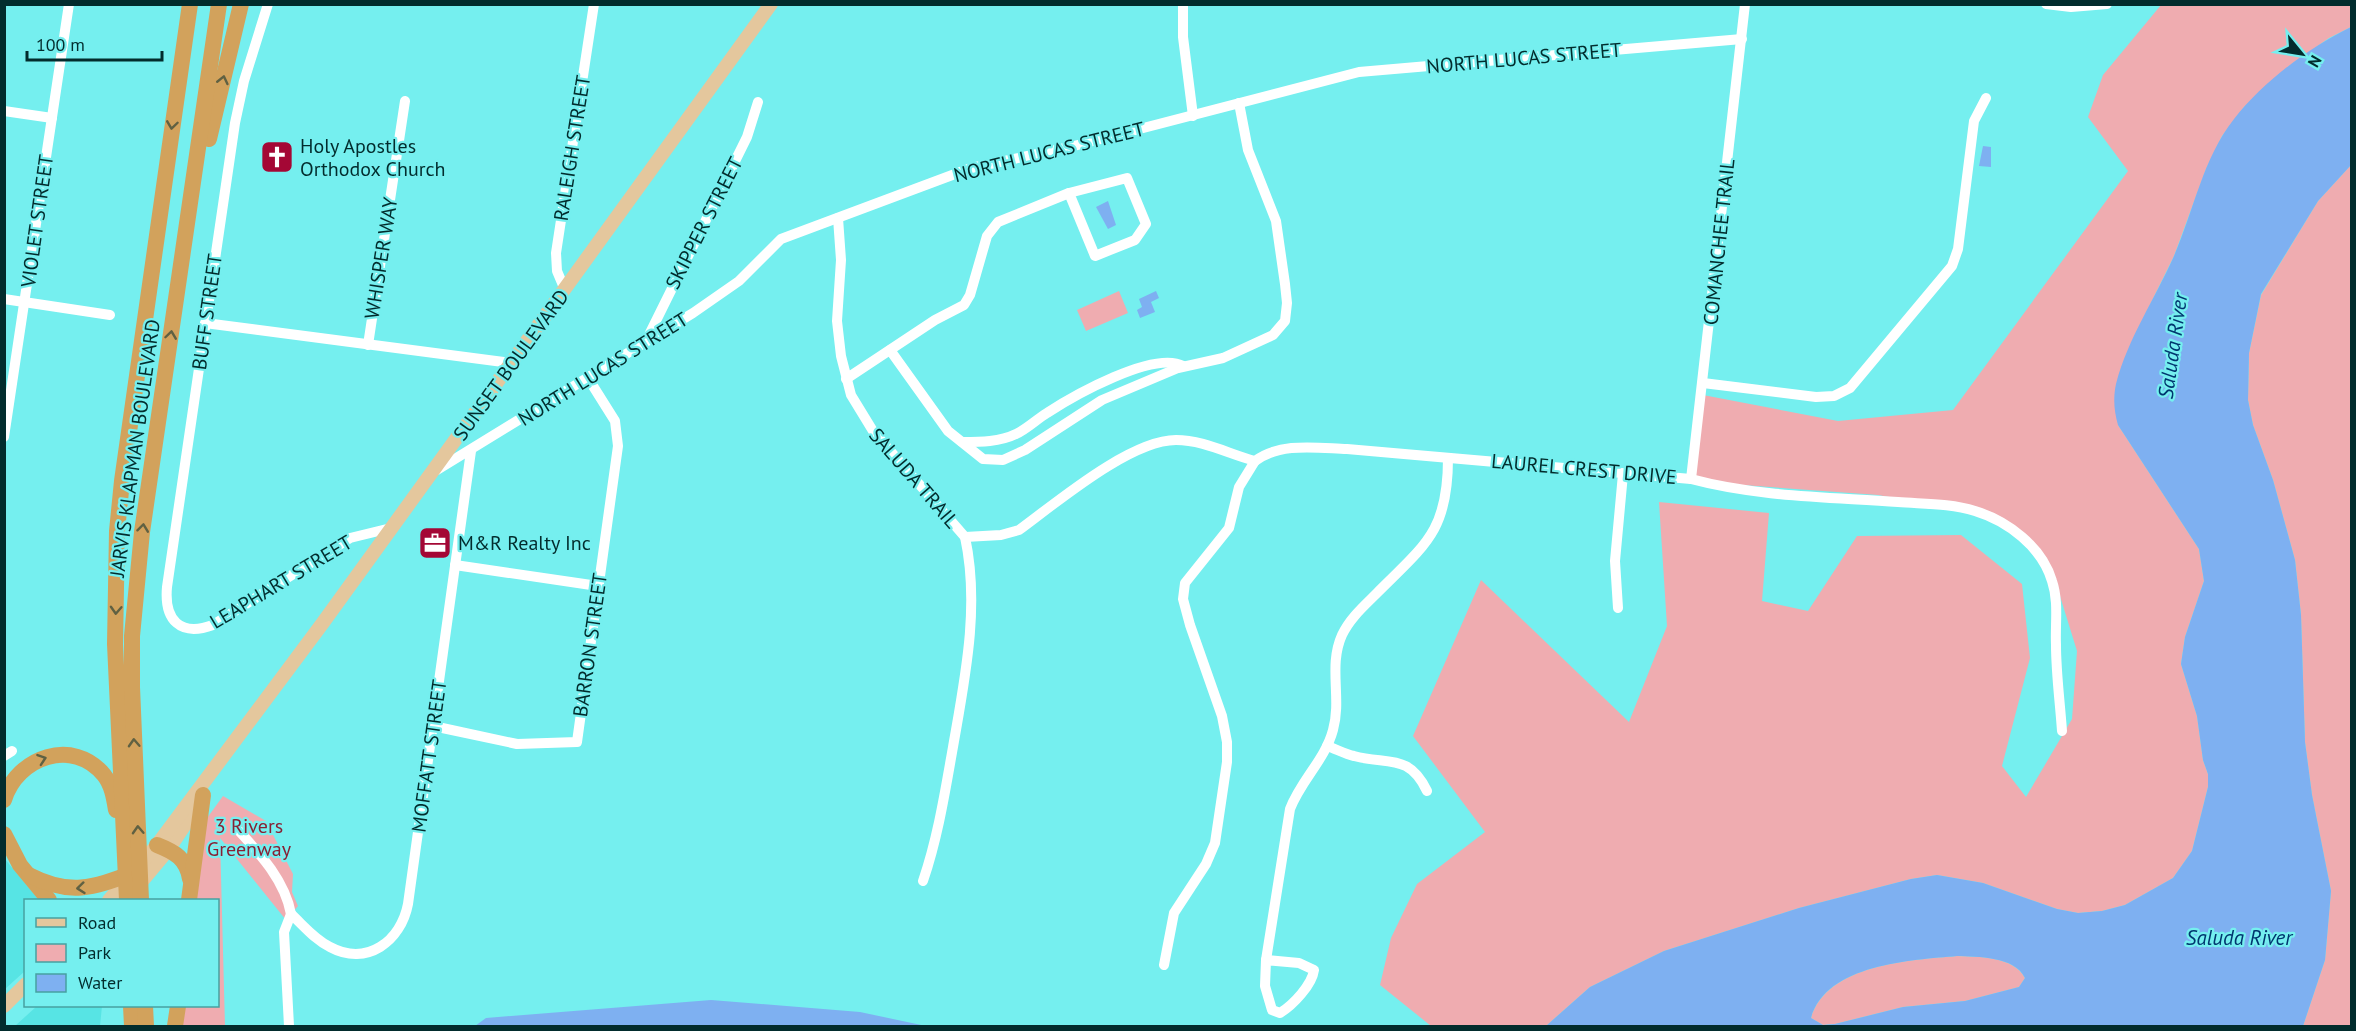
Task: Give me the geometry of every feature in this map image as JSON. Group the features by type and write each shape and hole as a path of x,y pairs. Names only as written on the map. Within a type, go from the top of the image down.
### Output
{"highway":[{"path":"176,98 179,4"},
{"name":"JARVIS KLAPMAN BOULEVARD","path":"122,821 115,644 117,531 122,481 190,4"},
{"name":"JARVIS KLAPMAN BOULEVARD","path":"141,899 132,636 142,532 219,4"},
{"path":"186,239 241,4"},
{"path":"4,800 14,778 26,766 50,756 75,757 97,768 108,781 122,821 130,870 126,899"},
{"path":"189,899 203,795"},
{"path":"4,834 15,858 49,899"},
{"path":"162,848 185,863 190,883"},
{"path":"29,875 46,884 70,889 99,886 130,870"},
{"path":"131,1007 132,1026"},
{"path":"145,1007 146,1026"},
{"path":"175,1026 178,1007"}],"main road":[{"name":"SUNSET BOULEVARD","path":"127,899 247,722 432,473 771,4"},
{"name":"SUNSET BOULEVARD","path":"110,899 130,870 162,848 203,795 235,748 247,722"},
{"path":"4,1006 24,986"},
{"path":"4,1015 24,1000"}],"street":[{"name":"VIOLET STREET","path":"4,437 69,4"},
{"name":"BUFF STREET","path":"174,621 166,603 166,587 235,123 256,40 268,4"},
{"name":"RALEIGH STREET","path":"565,290 556,271 556,253 594,4"},
{"path":"1183,4 1183,37 1193,116"},
{"name":"COMANCHEE TRAIL","path":"1691,479 1745,4"},
{"path":"2046,4 2071,7 2108,4"},
{"name":"NORTH LUCAS STREET","path":"432,473 471,451 645,341 693,314 739,281 781,239 971,168 1070,147 1359,72 1742,39"},
{"path":"1703,383 1816,398 1834,396 1850,388 1947,273 1956,258 1974,121 1986,98"},
{"name":"WHISPER WAY","path":"368,345 405,101"},
{"name":"SKIPPER STREET","path":"645,341 747,137 758,102"},
{"path":"890,350 948,431 983,459 1003,460 1025,450 1102,400 1183,366 1223,358 1257,344 1280,329 1287,312 1276,221 1248,150 1239,103"},
{"path":"4,111 52,117"},
{"path":"846,379 935,320 964,305 970,295 991,228 1006,218 1069,193 1127,178 1146,224 1135,240 1095,256 1069,193"},
{"name":"SALUDA TRAIL","path":"838,218 841,260 837,312 846,379 862,418 965,537 972,589 966,668 939,822 923,881"},
{"path":"4,299 110,315"},
{"path":"205,323 511,363"},
{"path":"962,442 984,442 1017,434 1096,384 1150,365 1174,361 1183,366"},
{"name":"BARRON STREET","path":"433,726 517,744 577,742 618,438 611,413 588,378"},
{"path":"965,537 1001,535 1019,530 1119,459 1164,441 1177,440 1209,445 1255,461 1239,487 1229,528 1185,582 1183,599 1222,716 1227,742 1227,762 1215,843 1206,864 1174,913 1168,932 1164,965"},
{"name":"LAUREL CREST DRIVE","path":"1255,461 1273,452 1302,447 1448,458 1691,479 1722,487 1773,494 1957,507 1991,517 2014,531 2040,557 2055,590 2062,731"},
{"name":"MOFFATT STREET","path":"291,915 321,942 345,953 372,950 394,938 403,923 408,904 471,451"},
{"path":"1266,960 1299,963 1314,970 1313,978 1287,1008 1280,1012 1272,1010 1266,994 1266,960 1287,818 1296,794 1317,766 1327,746 1336,716 1335,664 1340,639 1359,611 1413,557 1435,530 1446,498 1448,458"},
{"path":"1618,608 1615,561 1623,474"},
{"name":"LEAPHART STREET","path":"174,621 186,629 197,630 213,625 350,538 391,528"},
{"path":"455,565 598,586"},
{"path":"1327,746 1354,756 1408,765 1420,777 1426,791"},
{"path":"238,831 274,872 289,903 291,915 284,932 289,1026"}],"shaded area":[{"path":"4,858 38,899 24,899 24,972 5,989"},
{"path":"36,1007 102,1007 100,1026 15,1026"}],"green space":[{"path":"2161,5 2351,5 2351,27 2329,38 2289,66 2244,107 2222,136 2206,169 2174,256 2134,337 2116,386 2118,425 2199,549 2204,581 2185,637 2181,664 2197,716 2203,760 2208,774 2208,787 2192,851 2173,878 2125,905 2102,911 2078,913 2057,909 1983,883 1937,875 1911,879 1799,908 1664,951 1590,987 1546,1026 1431,1026 1380,985 1391,938 1417,884 1485,832 1413,736 1481,580 1629,722 1667,626 1659,502 1769,513 1762,601 1808,611 1857,536 1961,535 2022,584 2030,658 2002,766 2026,797 2072,719 2077,651 2051,567 1990,516 1878,495 1688,481 1703,395 1838,421 1953,410 2128,171 2088,117 2103,75"},
{"path":"2351,165 2351,1026 2303,1026 2325,960 2331,891 2312,795 2305,742 2301,615 2295,560 2273,480 2253,425 2248,400 2249,353 2261,295 2318,201"},
{"path":"1119,291 1128,313 1086,331 1077,310"},
{"name":"3 Rivers Greenway","path":"223,796 266,821 293,874 292,892 298,906 286,920 220,838 225,1026 182,1026 184,1007 219,1007 219,899 194,899 202,825"},
{"path":"1957,956 1995,959 2013,965 2025,978 2019,987 1965,1001 1903,1007 1835,1024 1823,1025 1811,1018 1820,1000 1834,986 1852,976 1895,963"}],"water":[{"name":"Saluda River","path":"2351,27 2351,165 2318,201 2261,294 2249,353 2248,400 2253,425 2273,480 2295,560 2301,615 2305,742 2312,795 2331,891 2325,960 2303,1026 1546,1026 1590,987 1664,951 1799,908 1911,879 1937,875 1983,883 2057,909 2078,913 2102,911 2125,905 2173,878 2192,851 2208,787 2208,774 2203,760 2197,716 2181,664 2185,637 2204,581 2199,549 2118,425 2114,394 2127,351 2167,272 2207,167 2223,134 2246,105 2273,79 2303,55","holes":["1957,956 1995,959 2013,965 2025,978 2019,987 1965,1001 1903,1007 1835,1024 1823,1025 1811,1018 1820,1000 1834,986 1852,976 1895,963"]},
{"path":"1983,146 1991,147 1991,167 1979,166"},
{"path":"1108,201 1116,225 1108,229 1096,207"},
{"path":"1156,291 1159,298 1151,302 1155,312 1140,318 1137,310 1142,307 1139,299"},
{"path":"711,1000 860,1012 926,1026 475,1026 486,1018"}],"place":[{"name":"Holy Apostles Orthodox Church","path":"277,157"},
{"name":"M&R Realty Inc","path":"435,543"}]}
